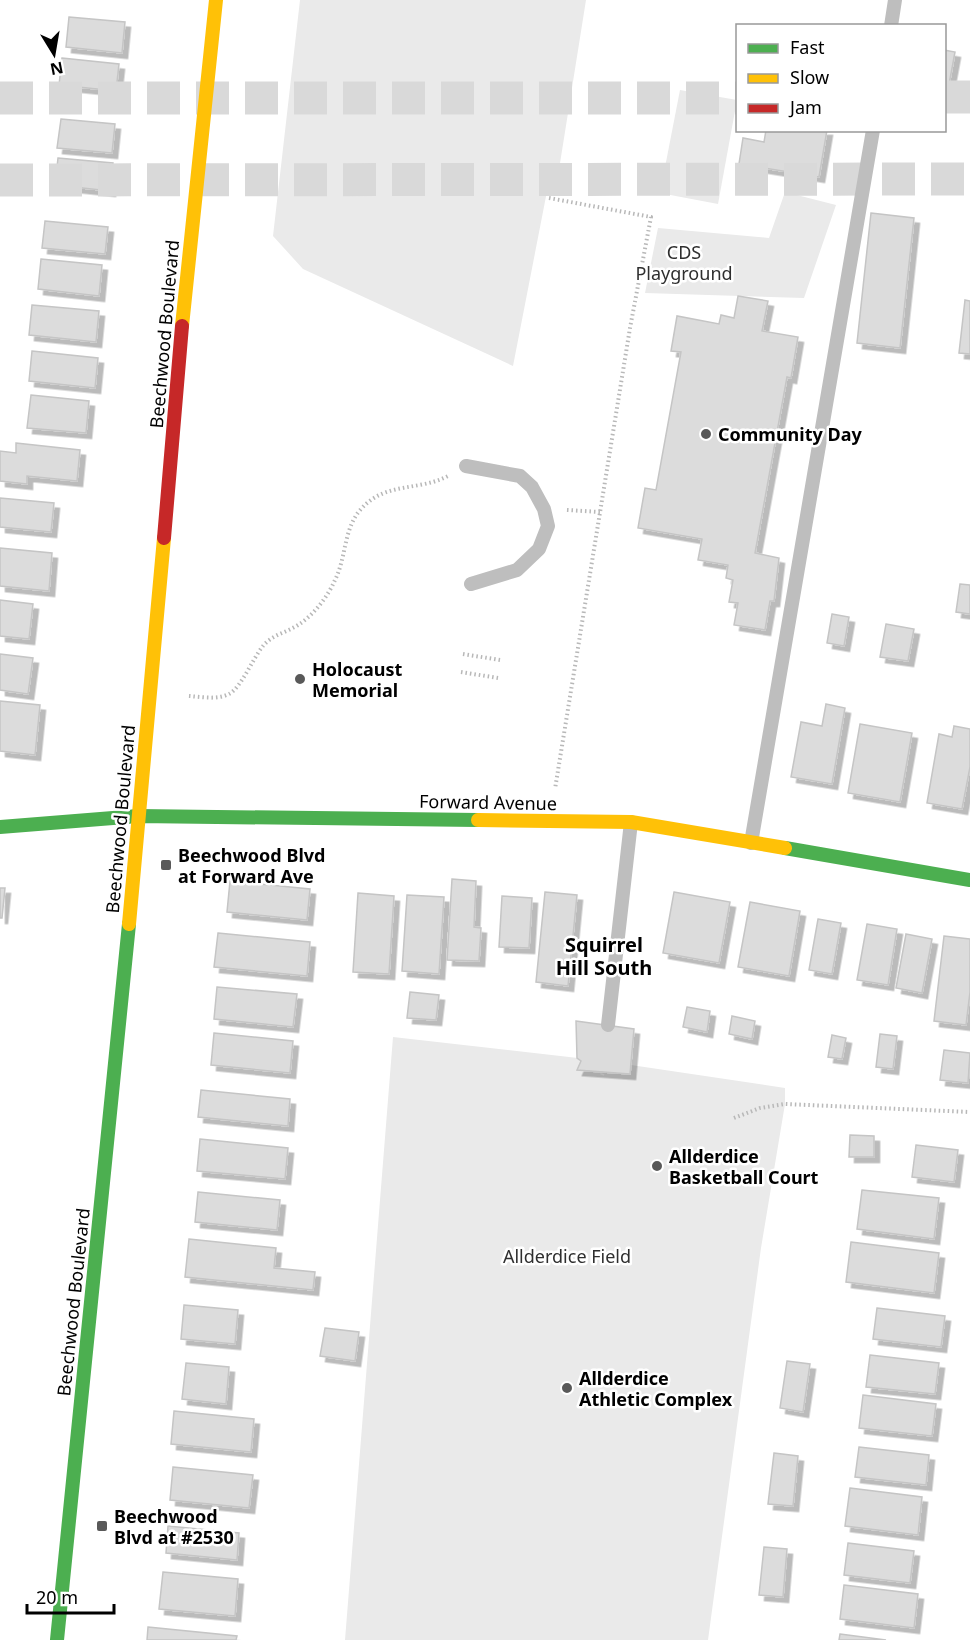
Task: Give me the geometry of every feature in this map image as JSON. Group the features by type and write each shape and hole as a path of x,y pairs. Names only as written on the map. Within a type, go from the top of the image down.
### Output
{"street":[{"name":"Beechwood Boulevard","path":"57,1640 137,848 187,273 216,0"},
{"name":"Forward Avenue","path":"0,827 138,816 632,822 970,880"}],"lane":[{"path":"891,24 895,0"},
{"path":"751,843 873,132"},
{"path":"466,466 520,476 532,487 544,509 548,526 539,549 517,570 471,584"},
{"path":"608,1025 632,822"}],"path":[{"path":"549,198 651,217 555,789"},
{"path":"189,696 218,698 231,693 239,685 253,659 267,641 297,626 314,611 335,581 342,564 347,534 352,523 361,509 375,497 387,490 437,482 452,474"},
{"path":"560,510 600,512"},
{"path":"463,654 500,660"},
{"path":"461,672 498,678"},
{"path":"734,1118 760,1108 785,1104 970,1112"}],"green space":[{"path":"300,0 586,0 557,182 549,181 513,366 303,269 273,236"},
{"path":"680,90 736,100 718,204 660,193"},
{"name":"CDS Playground","path":"785,192 836,205 804,298 645,293 658,228 769,238"},
{"name":"Allderdice Field","path":"393,1037 604,1061 785,1088 785,1104 761,1248 708,1640 345,1640"}],"building":[{"path":"69,17 125,22 122,53 66,47"},
{"path":"946,50 955,52 948,90 946,90"},
{"path":"62,58 119,64 116,91 59,85"},
{"path":"61,119 115,124 112,153 57,148"},
{"path":"766,132 827,132 819,177 739,164 743,138 764,142"},
{"path":"58,158 113,163 110,191 55,185"},
{"path":"871,213 914,218 900,348 857,343"},
{"path":"45,221 108,227 105,254 42,248"},
{"path":"41,259 102,265 99,296 38,289"},
{"path":"738,296 768,301 762,331 798,337 791,378 787,377 755,553 779,558 774,601 770,601 765,630 734,625 738,603 729,602 733,580 726,578 728,565 698,560 702,539 638,528 645,488 656,490 681,352 671,351 677,316 719,324 721,315 734,318"},
{"path":"965,300 970,301 970,354 959,353"},
{"path":"32,305 99,311 96,342 29,335"},
{"path":"32,351 98,358 95,388 29,381"},
{"path":"31,395 89,401 86,433 27,428"},
{"path":"16,443 80,450 77,481 27,476 27,484 0,481 0,451 16,453"},
{"path":"0,498 54,503 51,532 0,527"},
{"path":"0,548 52,553 49,591 0,586"},
{"path":"960,584 970,585 970,614 956,612"},
{"path":"0,600 33,604 29,639 0,636"},
{"path":"832,614 849,617 844,646 827,643"},
{"path":"886,624 914,629 908,661 880,657"},
{"path":"0,654 33,658 28,694 0,690"},
{"path":"0,701 40,705 35,755 0,751"},
{"path":"826,704 845,708 832,784 791,777 801,722 822,726"},
{"path":"860,724 912,733 900,802 848,793"},
{"path":"954,726 970,729 970,767 962,809 927,803 939,734 952,737"},
{"path":"452,879 476,881 474,927 481,928 479,961 447,960"},
{"path":"230,881 310,889 307,920 227,912"},
{"path":"0,888 5,888 2,918 0,918"},
{"path":"545,892 577,895 568,986 536,982"},
{"path":"674,892 730,902 719,963 663,953"},
{"path":"358,893 394,896 389,974 353,972"},
{"path":"407,895 444,897 439,974 402,971"},
{"path":"502,896 532,898 529,948 499,947"},
{"path":"750,902 800,911 789,976 738,967"},
{"path":"818,919 841,923 832,974 809,970"},
{"path":"867,924 897,929 888,985 857,980"},
{"path":"218,933 310,942 307,976 214,967"},
{"path":"906,934 932,939 922,993 896,988"},
{"path":"944,936 970,939 970,992 966,1025 934,1021"},
{"path":"217,987 297,994 293,1027 214,1019"},
{"path":"410,992 439,995 436,1020 407,1018"},
{"path":"687,1007 710,1011 707,1032 683,1027"},
{"path":"732,1016 755,1021 752,1039 729,1034"},
{"path":"576,1021 634,1029 630,1074 577,1070 581,1061 577,1058"},
{"path":"214,1033 293,1041 290,1073 211,1065"},
{"path":"880,1034 897,1036 893,1069 876,1067"},
{"path":"832,1035 846,1038 842,1059 828,1057"},
{"path":"944,1050 970,1053 968,1083 940,1080"},
{"path":"201,1090 290,1099 288,1126 198,1117"},
{"path":"850,1135 874,1136 874,1157 849,1157"},
{"path":"200,1139 288,1148 285,1179 197,1171"},
{"path":"916,1145 958,1150 954,1182 912,1177"},
{"path":"862,1190 939,1198 934,1239 857,1229"},
{"path":"198,1192 280,1200 277,1230 195,1222"},
{"path":"189,1239 276,1248 274,1268 315,1272 313,1290 185,1277"},
{"path":"851,1242 939,1253 934,1293 846,1282"},
{"path":"184,1305 238,1310 235,1344 181,1339"},
{"path":"877,1308 945,1316 941,1347 873,1339"},
{"path":"325,1328 359,1332 355,1361 320,1356"},
{"path":"870,1355 939,1363 935,1394 866,1387"},
{"path":"787,1361 810,1364 803,1412 780,1408"},
{"path":"186,1363 229,1367 226,1404 182,1399"},
{"path":"863,1395 936,1404 932,1436 859,1428"},
{"path":"174,1411 254,1419 251,1452 171,1444"},
{"path":"859,1447 929,1455 926,1485 855,1477"},
{"path":"774,1453 798,1456 793,1506 768,1504"},
{"path":"173,1467 253,1475 249,1508 170,1500"},
{"path":"850,1488 922,1497 918,1535 845,1526"},
{"path":"168,1526 239,1533 237,1560 166,1553"},
{"path":"848,1543 914,1551 910,1583 844,1575"},
{"path":"764,1547 787,1549 783,1597 759,1595"},
{"path":"163,1572 238,1579 235,1616 159,1609"},
{"path":"844,1585 918,1594 914,1628 840,1619"},
{"path":"148,1627 237,1636 236,1640 147,1640"},
{"path":"840,1634 886,1640 839,1640"}],"tunnel":[{"path":"946,97 970,97"},
{"path":"0,98 736,98"},
{"path":"0,180 970,179"}],"traffic: fast":[{"path":"0,827 138,816 478,820"},
{"path":"785,848 970,880"},
{"path":"57,1640 129,924"}],"traffic: slow":[{"path":"182,326 216,0"},
{"path":"129,924 164,538"},
{"path":"478,820 631,822 785,848"}],"traffic: jam":[{"path":"164,538 182,326"}],"place":[{"name":"Community Day","path":"706,434"},
{"name":"Holocaust Memorial","path":"300,679"},
{"name":"Beechwood Blvd at Forward Ave","path":"166,865"},
{"name":"Allderdice Basketball Court","path":"657,1166"},
{"name":"Allderdice Athletic Complex","path":"567,1388"},
{"name":"Beechwood Blvd at #2530","path":"102,1526"}],"district":[{"name":"Squirrel Hill South","path":"604,956"}]}
